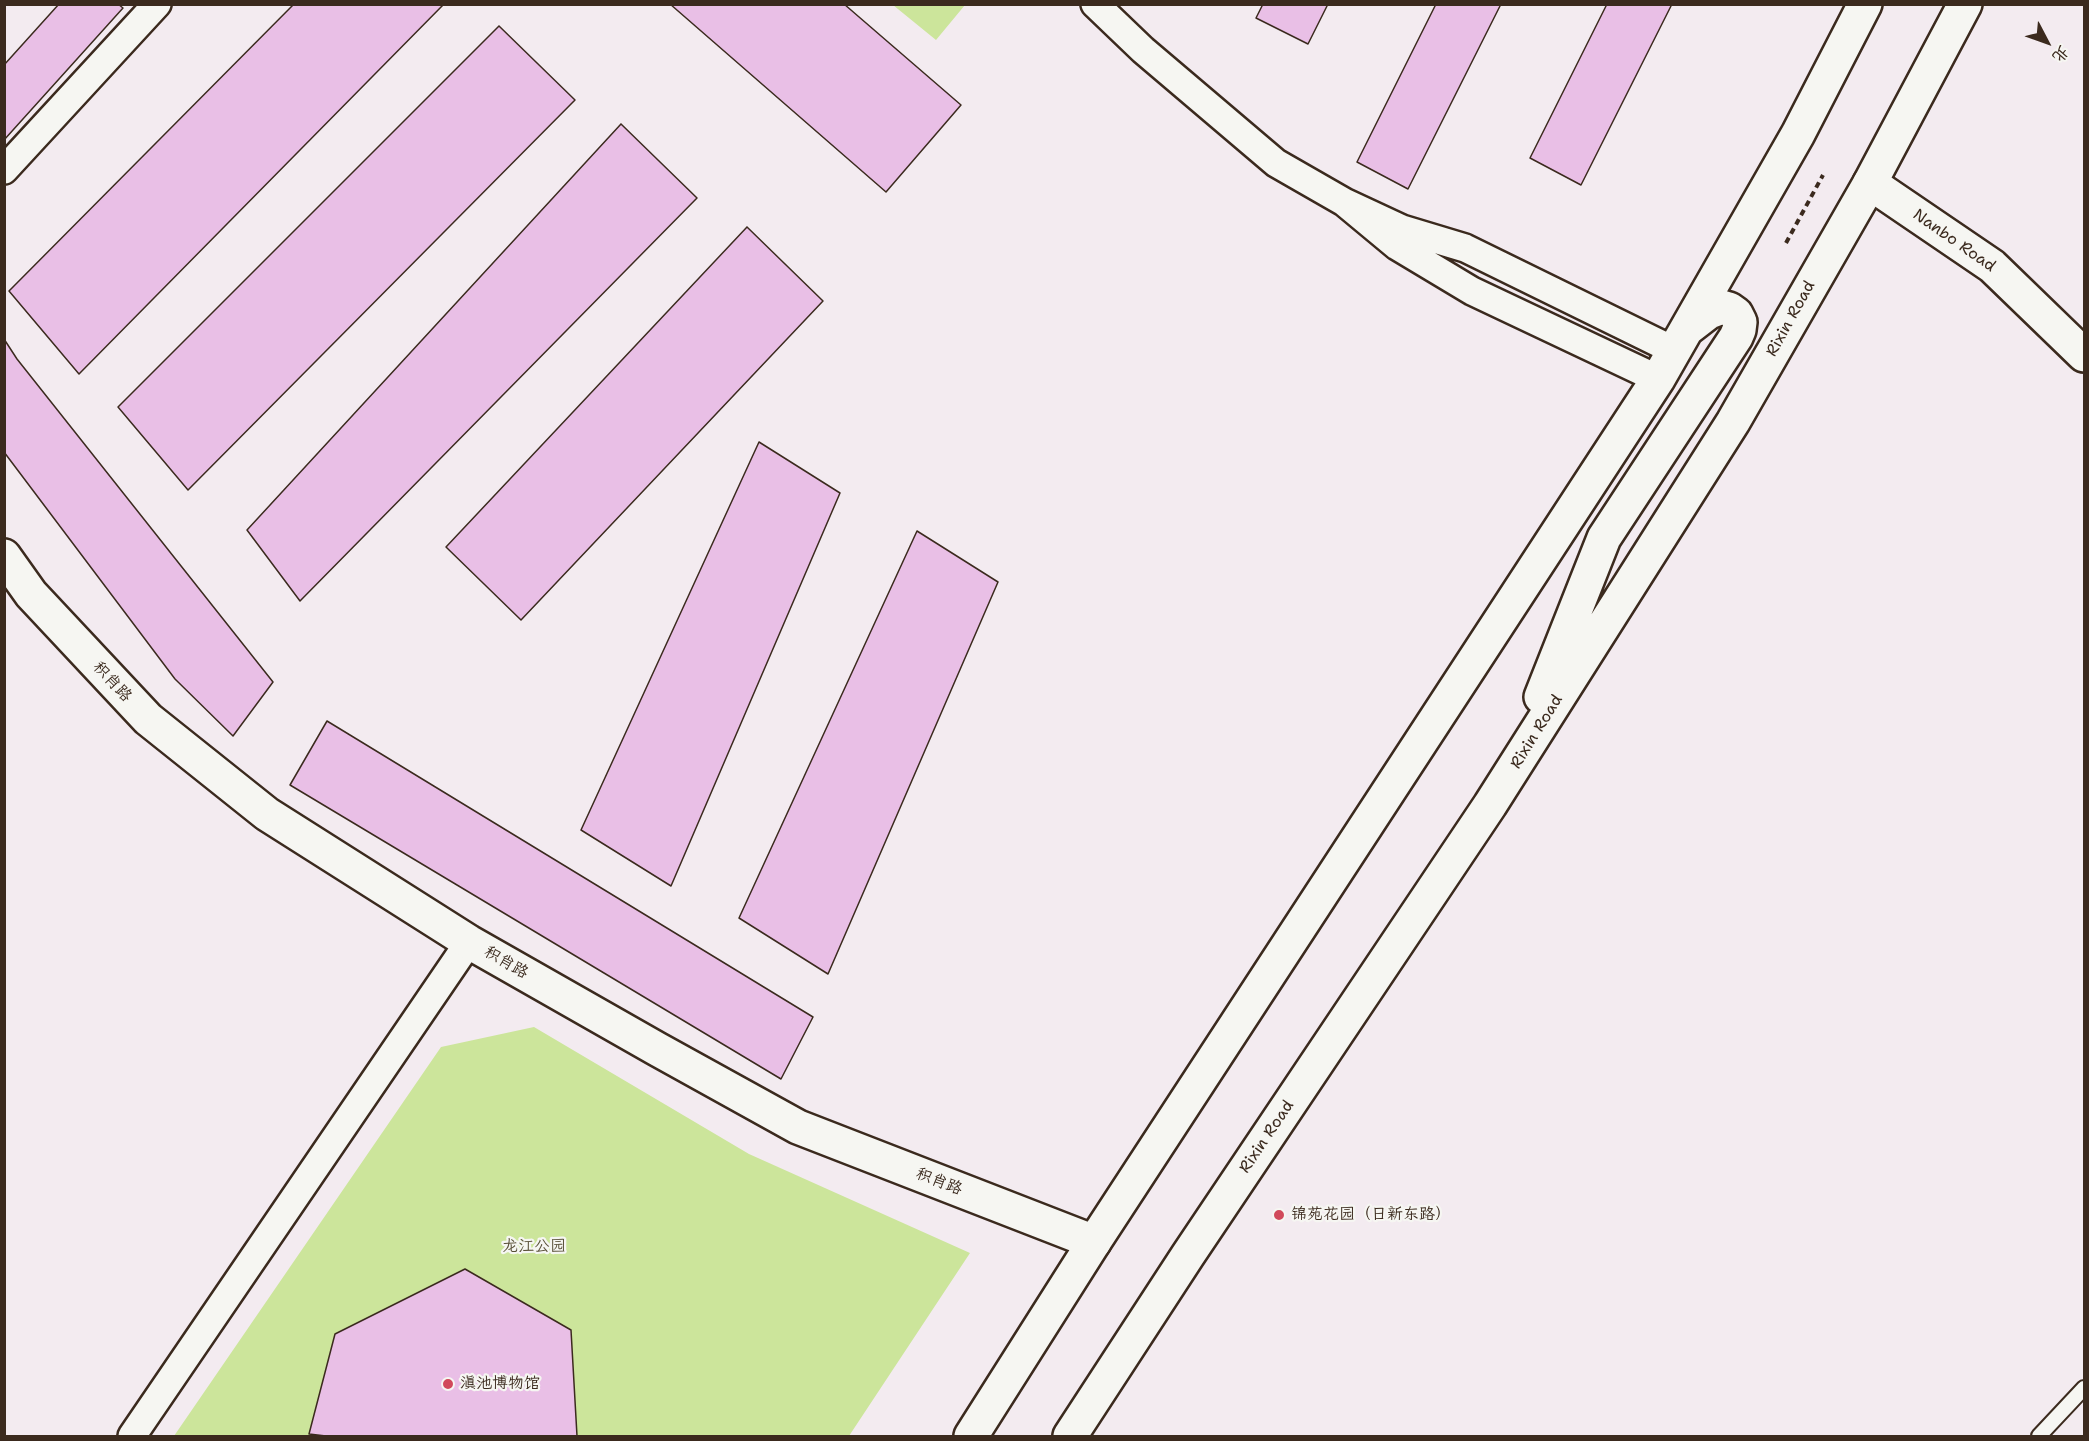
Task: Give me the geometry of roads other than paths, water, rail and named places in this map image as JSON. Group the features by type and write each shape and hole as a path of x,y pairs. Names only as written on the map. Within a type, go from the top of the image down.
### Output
{"main road":[{"path":"971,1437 1094,1242 1658,379 1798,134 1865,4"},
{"name":"Rixin Road","path":"1070,1437 1188,1255 1512,771 1733,422 1870,183 1965,4"},
{"name":"Nanbo Road","path":"1870,183 1992,266 2085,355"},
{"path":"1512,771 1604,538 1736,337 1740,321 1736,314 1722,307 1709,312 1681,340"},
{"name":"积肖路","path":"4,556 31,594 148,720 267,814 469,942 798,1127 1094,1242"}],"street":[{"path":"4,170 157,4"},
{"path":"1095,4 1143,50 1276,164 1344,202 1402,229 1465,248 1681,340"},
{"path":"1344,202 1397,246 1472,291 1658,379"},
{"path":"132,1437 469,942"}],"lane":[{"path":"2039,1437 2085,1388"}],"place":[{"name":"锦苑花园（日新东路）","path":"1279,1215"},
{"name":"滇池博物馆","path":"448,1384"}],"park label":[{"name":"龙江公园","path":"534,1247"}]}
